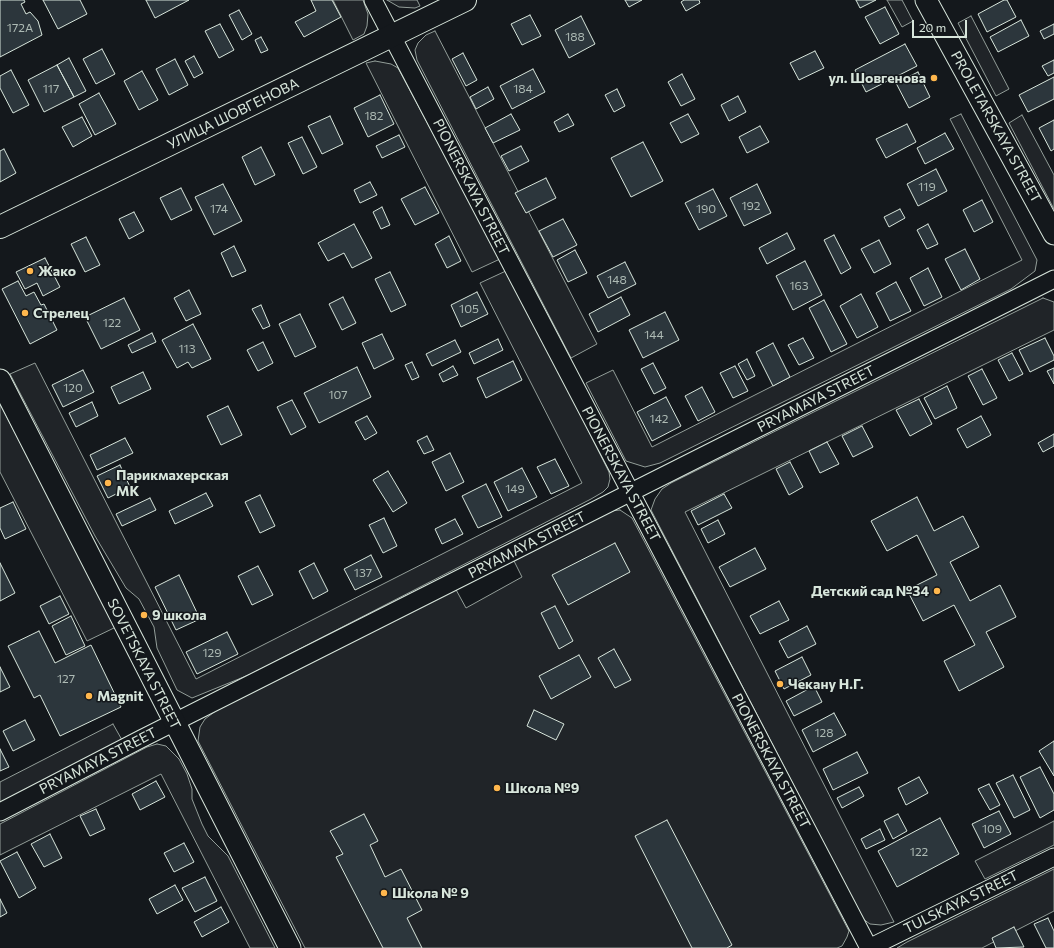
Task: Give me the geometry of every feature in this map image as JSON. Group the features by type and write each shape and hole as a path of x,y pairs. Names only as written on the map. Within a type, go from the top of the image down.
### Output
{"main road":[{"name":"УЛИЦА ШОВГЕНОВА","path":"0,227 465,0"}],"street":[{"name":"PIONERSKAYA STREET","path":"373,0 869,948"},
{"name":"PROLETARSKAYA STREET","path":"926,0 1054,234"},
{"name":"PRYAMAYA STREET","path":"0,812 174,722 1054,279"},
{"name":"SOVETSKAYA STREET","path":"0,380 290,948"},
{"name":"TULSKAYA STREET","path":"869,948 1054,857"}],"shaded area":[{"path":"333,0 363,0 368,14 367,26 364,34 353,40"},
{"path":"387,0 417,0 420,6 415,8 399,7"},
{"path":"887,0 902,0 913,21 902,27"},
{"path":"971,16 1009,89 996,96 958,23"},
{"path":"435,31 597,344 571,358 417,60 415,50 418,43 426,35"},
{"path":"375,61 391,64 398,68 500,259 472,272 366,63"},
{"path":"961,114 1037,260 1035,271 1011,289 660,463 645,467 626,461 586,383 613,370 652,447 1022,260 950,119"},
{"path":"1022,115 1054,175 1054,209 1009,123"},
{"path":"508,270 609,472 610,479 608,487 603,492 591,499 251,674 192,698 177,690 157,648 154,627 139,599 126,588 95,536 10,374 35,363 196,679 582,483 480,283"},
{"path":"1043,298 1054,302 1054,330 685,512 894,922 881,925 870,924 863,919 651,510 655,499 662,489 671,483"},
{"path":"0,404 116,627 87,641 0,472"},
{"name":"Школа №9","path":"620,510 632,518 849,931 842,946 837,948 305,948 198,741 200,727 205,719 217,710 454,586 466,608 522,577 514,561 610,511"},
{"path":"113,724 122,740 0,803 0,782"},
{"path":"157,744 166,746 179,759 187,774 192,789 192,799 208,836 228,856 275,948 250,948 161,774 0,855 0,824 147,747"},
{"path":"1054,821 1054,845 985,879 975,861"},
{"path":"1054,869 1054,911 982,948 897,948 907,942"}],"building":[{"path":"0,0 24,0 25,2 21,4 26,14 30,12 38,21 42,35 0,57"},
{"path":"43,0 80,0 87,14 58,29"},
{"path":"146,0 189,0 155,18"},
{"path":"311,0 332,0 341,17 304,37 295,22 316,11"},
{"path":"625,0 642,0 629,7"},
{"path":"684,0 699,0 700,3 686,11 681,2"},
{"path":"856,0 876,0 860,8"},
{"path":"1004,0 1007,0 1016,17 987,32 978,14"},
{"path":"885,7 899,34 880,44 865,17"},
{"path":"239,10 252,34 242,40 229,15"},
{"path":"530,15 541,36 522,45 511,24"},
{"path":"581,16 595,44 569,58 555,30"},
{"path":"1021,20 1029,36 998,52 990,37"},
{"path":"220,24 234,50 219,58 205,31"},
{"path":"1054,24 1054,34 1044,39 1040,31"},
{"path":"261,37 268,50 261,53 255,40"},
{"path":"905,44 917,66 866,92 855,70"},
{"path":"102,49 115,74 96,84 83,59"},
{"path":"815,51 824,68 799,80 790,63"},
{"path":"463,53 477,80 466,86 452,59"},
{"path":"194,56 203,73 194,78 185,61"},
{"path":"69,58 86,91 74,97 57,65"},
{"path":"175,59 188,85 169,95 156,69"},
{"path":"1054,60 1054,73 1048,76 1042,66"},
{"path":"57,65 74,97 44,112 28,80"},
{"path":"533,69 545,92 512,109 500,86"},
{"path":"11,70 29,105 13,113 0,88 0,76"},
{"path":"142,71 158,100 139,110 124,81"},
{"path":"918,72 930,97 909,108 896,83"},
{"path":"682,74 695,99 681,106 668,82"},
{"path":"1054,77 1054,99 1028,112 1019,95"},
{"path":"488,87 494,99 476,109 470,97"},
{"path":"617,89 625,106 614,112 605,95"},
{"path":"99,93 116,124 95,135 79,104"},
{"path":"380,95 394,124 368,137 354,108"},
{"path":"738,96 746,112 729,121 721,105"},
{"path":"511,114 520,130 493,143 485,128"},
{"path":"568,114 574,125 559,132 554,122"},
{"path":"688,114 699,134 681,143 670,123"},
{"path":"330,116 343,144 322,154 308,126"},
{"path":"82,117 92,136 73,147 62,127"},
{"path":"1054,120 1054,149 1051,151 1039,128"},
{"path":"907,124 916,142 886,158 876,139"},
{"path":"760,126 769,142 747,153 739,137"},
{"path":"945,133 954,149 925,164 917,148"},
{"path":"399,135 405,147 382,158 376,146"},
{"path":"302,137 317,167 303,174 288,143"},
{"path":"643,142 663,181 631,197 611,158"},
{"path":"521,146 529,161 509,171 501,156"},
{"path":"261,147 275,175 255,185 242,157"},
{"path":"4,149 16,173 0,182 0,151"},
{"path":"936,169 947,191 918,206 907,184"},
{"path":"546,178 556,198 526,213 515,193"},
{"path":"370,182 377,195 360,203 354,190"},
{"path":"223,184 242,221 214,235 195,197"},
{"path":"757,184 771,213 744,226 730,198"},
{"path":"425,187 439,213 415,225 401,199"},
{"path":"181,188 192,210 171,220 160,198"},
{"path":"713,189 727,216 699,230 685,203"},
{"path":"982,200 993,222 974,232 963,210"},
{"path":"382,207 390,225 381,229 373,212"},
{"path":"900,209 905,218 889,227 884,217"},
{"path":"134,212 144,231 129,239 119,219"},
{"path":"563,219 577,245 553,257 539,231"},
{"path":"354,224 372,258 352,268 344,253 328,261 318,243"},
{"path":"928,224 938,244 927,249 917,230"},
{"path":"787,233 795,249 767,264 759,248"},
{"path":"834,235 851,268 841,274 824,240"},
{"path":"449,236 461,261 447,268 435,244"},
{"path":"86,237 100,265 85,272 71,244"},
{"path":"879,240 891,264 874,273 861,249"},
{"path":"234,246 246,271 232,277 221,253"},
{"path":"965,249 980,279 961,290 945,259"},
{"path":"575,250 587,273 568,282 557,260"},
{"path":"45,258 60,287 43,296 37,283 25,289 16,272"},
{"path":"805,261 822,295 793,310 776,276"},
{"path":"625,262 636,284 608,298 597,276"},
{"path":"928,268 942,297 924,306 910,278"},
{"path":"390,272 406,305 391,312 375,279"},
{"path":"18,281 26,296 34,292 41,305 44,304 57,330 30,344 2,289"},
{"path":"896,282 911,311 890,321 876,293"},
{"path":"189,290 201,314 186,321 174,298"},
{"path":"477,292 488,314 461,327 451,305"},
{"path":"861,294 878,327 857,338 840,306"},
{"path":"343,297 356,323 342,330 329,304"},
{"path":"621,297 630,315 598,332 589,314"},
{"path":"124,298 140,330 101,349 85,317"},
{"path":"824,300 847,344 831,352 809,308"},
{"path":"261,305 270,326 263,329 252,309"},
{"path":"665,312 679,340 643,358 629,330"},
{"path":"300,314 316,347 295,357 279,324"},
{"path":"193,324 211,359 192,368 188,362 177,368 162,340"},
{"path":"152,333 156,342 132,353 128,345"},
{"path":"382,334 394,359 374,369 362,343"},
{"path":"803,338 814,358 799,365 788,345"},
{"path":"1045,338 1054,356 1054,360 1030,372 1019,350"},
{"path":"498,339 503,350 474,364 469,353"},
{"path":"455,340 461,352 432,366 426,354"},
{"path":"263,342 273,363 258,371 247,350"},
{"path":"773,343 790,377 773,386 756,352"},
{"path":"1012,353 1023,374 1009,381 998,360"},
{"path":"747,359 755,376 747,380 738,364"},
{"path":"513,361 522,380 486,398 477,378"},
{"path":"412,362 419,377 412,380 405,365"},
{"path":"653,363 666,388 654,394 641,369"},
{"path":"453,366 458,375 443,382 439,374"},
{"path":"735,366 748,391 733,398 720,373"},
{"path":"357,367 371,397 319,423 304,393"},
{"path":"1054,368 1054,384 1047,371"},
{"path":"982,369 997,398 983,405 968,376"},
{"path":"83,370 94,392 63,407 52,385"},
{"path":"143,372 151,389 119,404 111,387"},
{"path":"947,386 957,408 935,419 924,398"},
{"path":"702,387 715,412 698,421 685,396"},
{"path":"666,397 681,426 652,441 637,412"},
{"path":"919,399 932,424 910,436 896,410"},
{"path":"292,400 306,427 291,435 277,407"},
{"path":"92,402 98,416 76,427 69,413"},
{"path":"228,406 242,435 221,445 207,416"},
{"path":"367,416 377,433 365,440 355,422"},
{"path":"981,416 991,435 967,448 957,429"},
{"path":"862,426 873,447 853,457 842,436"},
{"path":"1054,434 1054,446 1043,452 1038,443"},
{"path":"427,436 434,450 424,454 417,441"},
{"path":"125,438 133,453 97,470 90,455"},
{"path":"827,442 839,464 820,473 809,451"},
{"path":"450,453 464,482 446,491 432,462"},
{"path":"555,459 569,486 551,494 537,467"},
{"path":"790,462 803,487 789,495 776,469"},
{"path":"120,465 130,487 108,498 97,476"},
{"path":"522,468 537,497 508,511 494,482"},
{"path":"388,471 407,503 393,512 373,480"},
{"path":"486,484 502,517 478,528 462,496"},
{"path":"206,493 213,506 175,524 169,511"},
{"path":"724,494 732,508 698,525 691,511"},
{"path":"260,495 275,526 260,533 245,502"},
{"path":"917,497 934,531 963,516 979,547 950,562 970,601 1000,585 1016,617 986,632 1004,667 959,691 944,661 975,645 954,605 923,621 907,590 937,575 917,535 887,551 871,521"},
{"path":"150,498 156,510 122,526 116,514"},
{"path":"13,502 26,529 5,539 0,528 0,508"},
{"path":"384,518 397,546 383,553 369,525"},
{"path":"455,519 463,534 442,544 435,529"},
{"path":"718,520 725,534 708,543 701,529"},
{"path":"615,543 630,572 568,605 552,575"},
{"path":"755,548 766,569 730,587 719,567"},
{"path":"371,555 382,577 355,590 344,569"},
{"path":"0,563 15,593 0,601"},
{"path":"314,563 328,591 313,599 299,571"},
{"path":"258,566 273,595 252,605 238,576"},
{"path":"179,575 200,619 176,630 155,587"},
{"path":"60,596 69,614 49,624 40,606"},
{"path":"779,601 789,620 760,634 750,616"},
{"path":"555,606 573,641 559,649 541,613"},
{"path":"71,616 85,646 66,655 52,626"},
{"path":"807,626 816,644 788,658 779,641"},
{"path":"39,631 55,663 91,645 121,707 60,736 40,695 34,698 8,646"},
{"path":"227,632 238,654 197,674 186,652"},
{"path":"614,649 631,680 615,688 598,658"},
{"path":"579,655 591,677 551,699 539,676"},
{"path":"802,657 811,675 784,689 775,671"},
{"path":"0,667 10,687 0,692"},
{"path":"814,686 822,702 794,716 786,701"},
{"path":"534,710 564,724 556,740 527,726"},
{"path":"834,713 846,735 813,752 802,730"},
{"path":"25,720 35,740 13,751 3,731"},
{"path":"1054,741 1054,776 1039,751"},
{"path":"0,749 9,767 0,771"},
{"path":"857,752 868,773 833,790 823,769"},
{"path":"1040,767 1054,794 1054,810 1040,818 1020,777"},
{"path":"1013,775 1030,810 1014,818 996,783"},
{"path":"919,777 928,793 906,805 898,788"},
{"path":"156,781 165,797 140,810 132,794"},
{"path":"989,784 1000,805 990,810 978,789"},
{"path":"859,787 864,796 842,808 837,798"},
{"path":"96,809 105,829 90,836 80,816"},
{"path":"999,811 1011,834 984,848 972,824"},
{"name":"Школа № 9","path":"364,814 378,841 370,845 385,877 401,869 422,910 407,918 422,948 383,948 336,857 343,854 330,831"},
{"path":"898,814 907,831 893,839 884,821"},
{"path":"940,818 959,854 897,887 878,851"},
{"path":"667,820 732,945 727,948 692,948 635,836"},
{"path":"880,829 885,840 866,849 861,839"},
{"path":"50,834 62,858 44,867 31,844"},
{"path":"184,843 194,862 174,872 164,853"},
{"path":"17,852 36,888 19,898 0,861"},
{"path":"205,877 217,901 195,912 182,888"},
{"path":"175,885 183,900 157,914 149,899"},
{"path":"0,899 7,913 0,917"},
{"path":"221,907 229,922 202,937 194,922"},
{"path":"1048,918 1054,931 1054,948 1046,948 1034,924"},
{"path":"1014,927 1024,947 996,948 992,938"}],"place":[{"name":"ул. Шовгенова","path":"934,78"},
{"name":"Жако","path":"30,271"},
{"name":"Стрелец","path":"25,313"},
{"name":"Парикмахерская МК","path":"108,483"},
{"name":"Детский сад №34","path":"937,591"},
{"name":"9 школа","path":"144,615"},
{"name":"Чекану Н.Г.","path":"780,684"},
{"name":"Magnit","path":"89,696"},
{"name":"Школа №9","path":"497,788"},
{"name":"Школа № 9","path":"384,893"}]}
